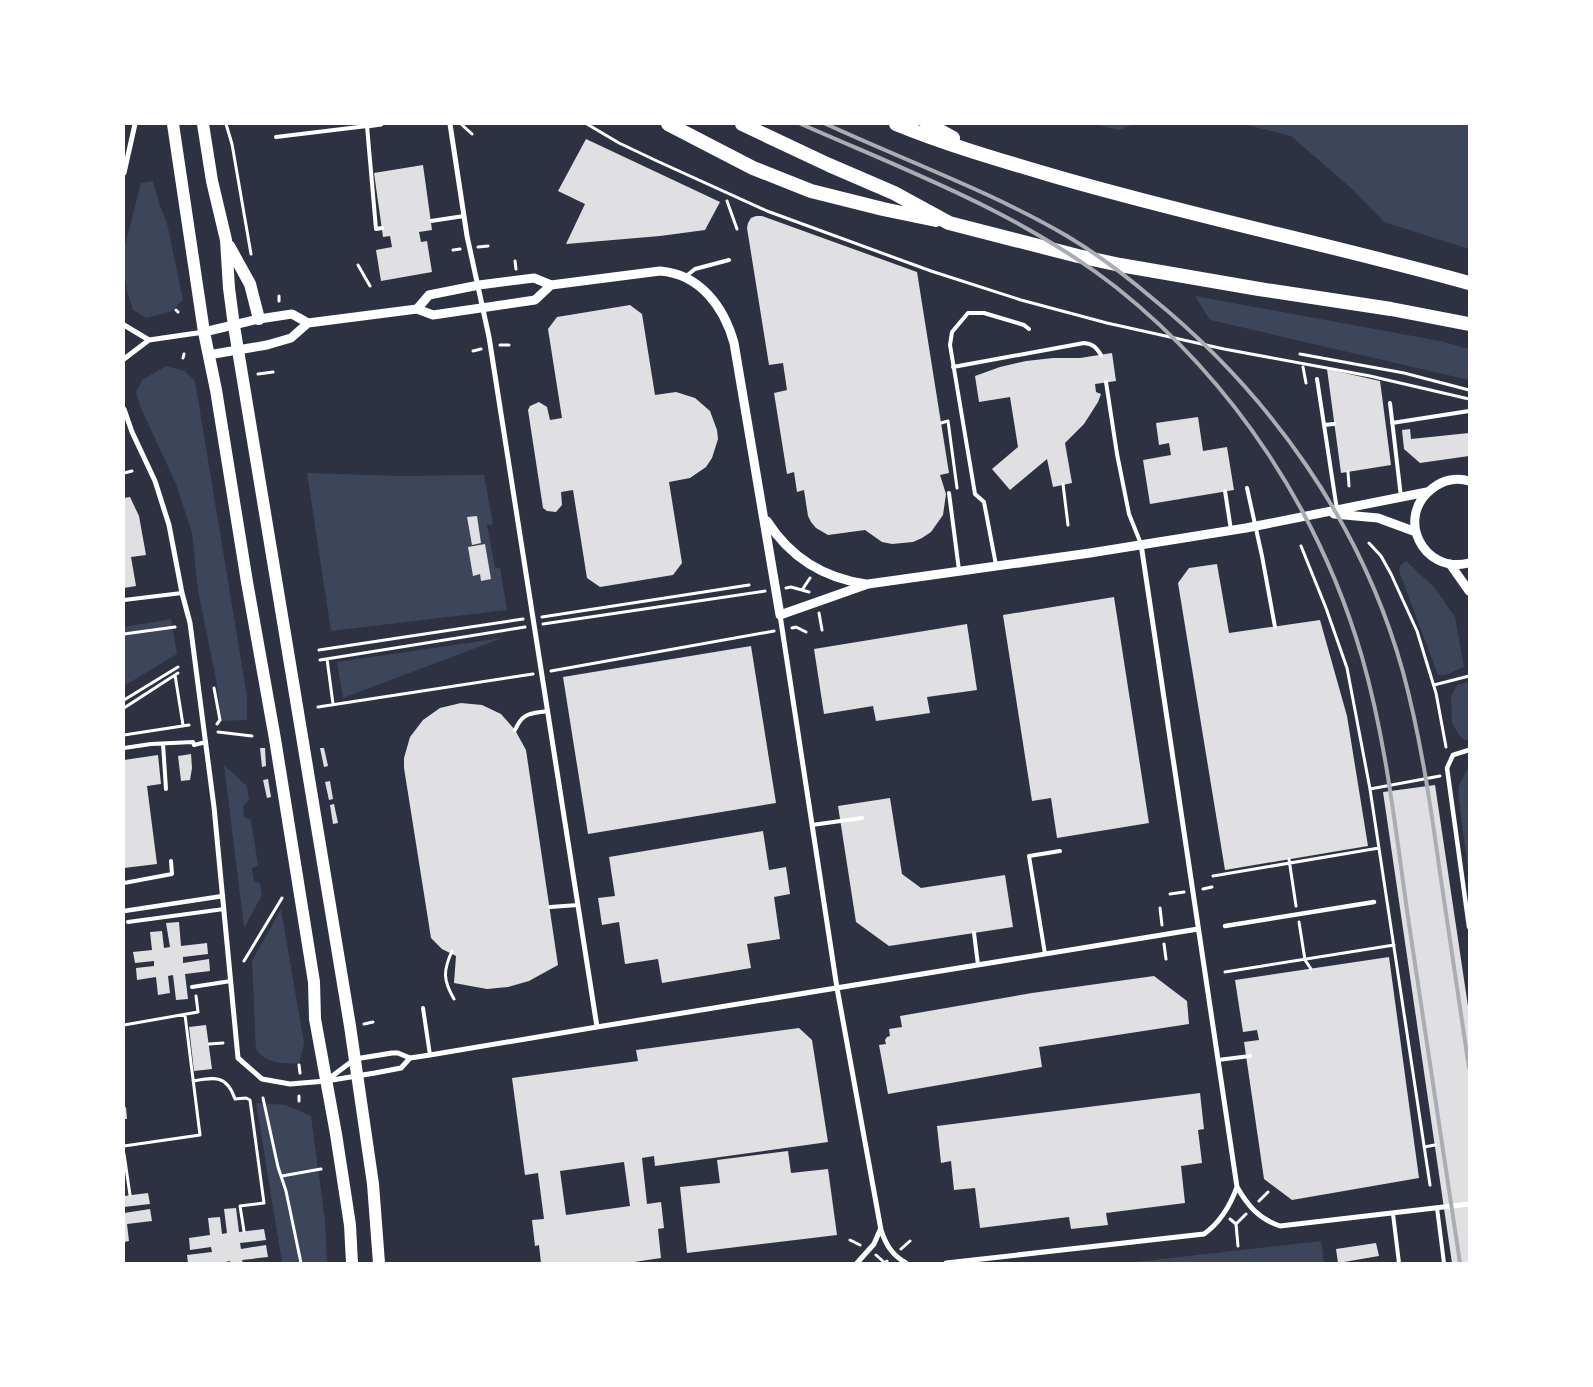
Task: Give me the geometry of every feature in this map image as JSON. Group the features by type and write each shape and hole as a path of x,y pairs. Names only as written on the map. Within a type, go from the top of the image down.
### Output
{"highway":[{"path":"668,124 753,168 810,191 1120,265 1391,309 1469,324"},
{"path":"742,124 829,165 894,192 949,223"},
{"path":"896,124 940,141 1091,187 1469,283"},
{"path":"927,124 988,156"}],"main road":[{"path":"173,124 204,332 216,390 247,582 277,747 314,982 315,1019 350,1225 352,1263"},
{"path":"203,124 212,181 226,240 234,326 355,1059 373,1184 380,1263"},
{"path":"226,240 250,284 258,319"}],"street":[{"path":"124,173 135,124"},
{"path":"367,126 381,124"},
{"path":"450,124 464,216 484,309 597,1026"},
{"path":"124,144 131,144"},
{"path":"417,309 430,295 479,285 534,278 552,285 660,272 670,272 685,276 708,294 717,304 730,330 734,343 780,615 837,988 880,1230 888,1248 906,1263"},
{"path":"208,355 291,338 308,323 417,309 434,315 484,309 535,300 552,285"},
{"path":"124,359 149,340 204,332 258,319 292,314 308,323"},
{"path":"124,325 149,340"},
{"path":"124,409 132,432 155,481 169,524 182,593 190,622 206,742 223,896 238,1058 262,1079 290,1084 326,1081 401,1068 410,1058"},
{"path":"1469,481 1450,480 1438,484 1427,492 1420,501 1414,522 1420,542 1426,551 1437,560 1450,564 1462,565 1469,563"},
{"path":"780,615 868,584 1256,526 1427,492"},
{"path":"1320,513 1361,515 1378,518 1416,532"},
{"path":"764,516 786,546 815,568 832,576 868,584"},
{"path":"1141,544 1237,1187 1246,1202 1258,1214 1268,1222 1280,1226 1469,1204"},
{"path":"1450,564 1469,591"},
{"path":"1469,750 1453,755 1447,768 1469,927"},
{"path":"124,911 223,896"},
{"path":"1225,926 1374,902"},
{"path":"326,1081 355,1059 392,1053 398,1053 410,1058 430,1055 597,1026 1198,929"},
{"path":"946,1263 1204,1234 1214,1226 1231,1205 1237,1187"},
{"path":"857,1263 874,1244 880,1230"}],"lane":[{"path":"276,137 367,126 376,229 382,228"},
{"path":"431,220 464,216"},
{"path":"685,276 695,269 729,260"},
{"path":"996,565 984,502 975,494 950,345 952,332 968,313 984,313 1024,325 1029,329"},
{"path":"953,366 1084,344 1091,344 1096,347 1100,355"},
{"path":"1317,379 1337,510"},
{"path":"1106,382 1129,514 1141,544"},
{"path":"1390,403 1401,497"},
{"path":"1392,423 1469,411"},
{"path":"1384,417 1392,416"},
{"path":"1324,425 1334,424"},
{"path":"1247,488 1275,627"},
{"path":"1225,492 1231,530"},
{"path":"949,493 959,570"},
{"path":"124,600 182,593"},
{"path":"515,730 521,719 527,714 548,712"},
{"path":"124,748 193,742 194,745 206,742"},
{"path":"163,744 166,789"},
{"path":"812,825 862,818"},
{"path":"1045,954 1029,856 1060,851"},
{"path":"124,883 172,874 171,861"},
{"path":"550,906 578,905"},
{"path":"128,922 224,909"},
{"path":"974,933 978,965"},
{"path":"194,987 231,981"},
{"path":"424,1008 430,1055"},
{"path":"1218,1060 1250,1056"},
{"path":"1437,1208 1444,1263"},
{"path":"1393,1214 1399,1263"}],"path":[{"path":"226,124 232,144 252,256"},
{"path":"460,124 472,134"},
{"path":"587,124 649,158 766,211 931,271 1021,300 1117,326 1224,349 1370,376 1469,399"},
{"path":"727,200 737,229"},
{"path":"358,266 370,286"},
{"path":"1300,354 1404,373 1469,390"},
{"path":"258,374 273,372"},
{"path":"941,423 948,421 958,496"},
{"path":"124,473 132,472"},
{"path":"1348,472 1350,486"},
{"path":"1063,484 1068,524"},
{"path":"1369,543 1381,556 1417,631 1434,685 1447,749 1453,755"},
{"path":"1301,546 1326,608 1347,668 1370,789 1430,1185"},
{"path":"802,590 811,576"},
{"path":"791,587 816,595"},
{"path":"756,592 765,591"},
{"path":"820,619 822,630"},
{"path":"124,634 175,626"},
{"path":"796,627 806,632"},
{"path":"762,633 768,632"},
{"path":"327,659 333,704"},
{"path":"124,700 178,667"},
{"path":"124,708 176,674 183,725"},
{"path":"1434,685 1469,676"},
{"path":"214,688 220,720 217,724"},
{"path":"124,735 189,725"},
{"path":"218,732 252,736"},
{"path":"1370,789 1448,775"},
{"path":"1213,876 1379,848"},
{"path":"244,962 282,898"},
{"path":"1225,972 1394,945"},
{"path":"452,951 444,974 448,989 454,1000"},
{"path":"124,1025 198,1012 194,987"},
{"path":"124,1146 200,1135 184,1015"},
{"path":"367,1023 373,1022"},
{"path":"209,1044 223,1043"},
{"path":"299,1065 300,1074"},
{"path":"193,1081 212,1078 220,1079 227,1083 235,1099 246,1098 250,1100 264,1203 240,1206 244,1232"},
{"path":"264,1098 301,1263"},
{"path":"1424,1147 1435,1145"},
{"path":"124,1154 130,1195"},
{"path":"282,1176 321,1168"},
{"path":"1236,1224 1238,1246"}],"shaded area":[{"path":"1093,124 1134,124 1119,130"},
{"path":"1243,124 1469,124 1469,249 1384,222 1351,188 1291,136"},
{"path":"153,181 167,223 183,300 170,312 146,318 133,310 124,274 124,249 141,183"},
{"path":"1195,296 1440,341 1469,349 1469,380 1210,320"},
{"path":"166,366 185,371 195,381 247,696 247,720 221,721 216,679 198,591 192,533 176,484 140,406 136,392 142,380"},
{"path":"307,473 399,476 484,475 493,524 487,525 495,568 500,568 507,610 331,631"},
{"path":"1406,561 1435,588 1455,617 1464,667 1445,675 1438,675 1399,571 1400,566"},
{"path":"171,619 177,654 124,686 124,627"},
{"path":"502,638 343,698 337,662"},
{"path":"1469,682 1469,739 1465,740 1459,735 1452,723 1451,696 1457,685"},
{"path":"224,765 247,786 249,800 243,806 244,817 251,820 258,865 252,869 254,881 260,883 262,895 244,928"},
{"path":"1469,766 1469,878 1458,793 1459,785"},
{"path":"281,909 304,1043 299,1064 270,1060 260,1055 256,1050 252,961"},
{"path":"256,1103 286,1105 311,1116 325,1221 327,1263 282,1263"},
{"path":"1321,1241 1324,1263 1126,1263"}],"building":[{"path":"586,139 720,202 705,230 566,244 585,204 558,191"},
{"path":"423,165 432,230 419,232 421,242 427,241 432,272 381,281 376,250 392,247 390,236 383,237 374,173"},
{"path":"762,216 917,272 949,473 940,475 946,494 943,515 931,532 922,538 913,542 892,544 882,542 865,530 828,535 816,528 811,522 808,516 804,490 797,492 794,472 787,474 774,393 787,390 783,363 769,365 747,228 751,218"},
{"path":"630,305 642,314 655,395 676,392 695,398 710,411 717,430 718,439 712,458 706,467 690,478 669,482 682,563 673,575 600,587 587,578 573,490 561,492 562,505 556,512 547,511 543,508 528,410 530,406 539,402 547,407 550,420 562,418 548,329 557,317"},
{"path":"1112,353 1116,381 1095,384 1096,392 1101,394 1098,402 1084,424 1065,443 1072,483 1053,487 1047,459 1010,490 992,469 1018,447 1010,397 979,402 975,376 1000,367 1026,361 1080,358"},
{"path":"1327,369 1380,381 1391,465 1341,473"},
{"path":"1198,417 1203,451 1227,447 1234,490 1150,504 1143,460 1171,455 1169,443 1159,445 1156,423"},
{"path":"1410,429 1411,439 1469,433 1469,456 1420,463 1404,449 1402,430"},
{"path":"130,497 139,516 146,555 131,557 136,586 124,588 124,498"},
{"path":"477,516 481,543 472,545 467,517"},
{"path":"485,544 491,579 481,581 480,574 473,576 468,547"},
{"path":"1217,564 1229,633 1320,620 1347,716 1368,846 1225,870 1178,583 1189,568"},
{"path":"1114,597 1149,823 1057,838 1051,798 1032,801 1003,615"},
{"path":"967,624 977,690 927,697 930,713 876,721 873,706 824,714 814,649"},
{"path":"751,646 776,803 588,834 563,677"},
{"path":"461,703 482,705 501,714 515,730 526,750 558,965 529,981 508,987 487,989 454,983 456,956 442,949 431,938 404,758 410,737 423,720 440,708"},
{"path":"260,748 265,748 266,766 262,767"},
{"path":"320,748 324,748 328,766 324,767"},
{"path":"191,754 192,768 190,780 181,781 178,756"},
{"path":"158,755 161,784 147,786 157,864 124,868 124,760"},
{"path":"268,779 271,797 267,798 263,780"},
{"path":"330,781 333,799 329,800 325,782"},
{"path":"1435,785 1469,1013 1469,1263 1452,1263 1383,792"},
{"path":"890,798 902,874 921,888 1005,875 1013,927 889,946 856,922 838,806"},
{"path":"334,804 338,823 333,824 330,805"},
{"path":"763,831 769,870 786,867 790,894 774,897 780,939 747,944 751,968 662,983 658,959 625,964 619,922 602,925 598,898 615,896 609,857"},
{"path":"179,922 181,946 207,943 208,954 183,957 183,963 209,959 210,971 185,974 188,999 176,1000 173,975 168,976 170,993 158,995 156,977 137,980 136,968 154,966 154,961 135,963 133,952 152,950 150,932 162,931 164,948 170,947 166,923"},
{"path":"1389,957 1419,1178 1292,1200 1264,1179 1244,1042 1259,1040 1257,1030 1243,1032 1235,980"},
{"path":"1154,976 1187,1001 1189,1024 1039,1047 1042,1067 888,1094 879,1045 886,1044 885,1040 890,1036 889,1029 902,1027 900,1016 1032,993"},
{"path":"206,1025 212,1069 194,1071 189,1027"},
{"path":"799,1028 812,1040 828,1142 655,1166 654,1156 642,1158 647,1204 661,1202 664,1228 658,1229 661,1258 635,1263 541,1263 539,1245 535,1246 532,1220 544,1219 538,1173 525,1175 512,1078 638,1061 636,1050","holes":["624,1162 630,1206 566,1215 560,1171"]},
{"path":"1200,1093 1204,1129 1198,1130 1202,1163 1181,1166 1185,1203 1106,1213 1108,1225 1071,1229 1069,1217 980,1228 975,1188 954,1190 951,1161 941,1163 937,1126"},
{"path":"126,1107 127,1119 124,1119 124,1108"},
{"path":"788,1151 791,1173 828,1169 837,1235 687,1253 680,1187 720,1183 717,1160"},
{"path":"148,1193 150,1204 124,1207 124,1196"},
{"path":"236,1208 239,1232 264,1229 266,1240 240,1243 241,1249 266,1245 268,1257 242,1260 243,1263 231,1263 230,1261 225,1263 188,1263 187,1255 212,1252 211,1247 190,1250 189,1238 210,1235 208,1218 220,1217 222,1234 227,1233 224,1209"},
{"path":"150,1209 152,1221 127,1224 129,1241 124,1242 124,1213"},
{"path":"1376,1243 1379,1256 1338,1263 1336,1249"}],"railway":[{"path":"801,124 924,177 1004,216 1081,262 1117,288 1160,325 1199,365 1235,408 1268,454 1297,502 1323,552 1344,604 1371,690 1390,790 1460,1263"},
{"path":"826,124 1008,205 1067,236 1100,257 1142,289 1195,336 1235,376 1272,420 1306,466 1337,514 1363,565 1385,617 1403,672 1415,720 1428,793 1469,1068"}]}
